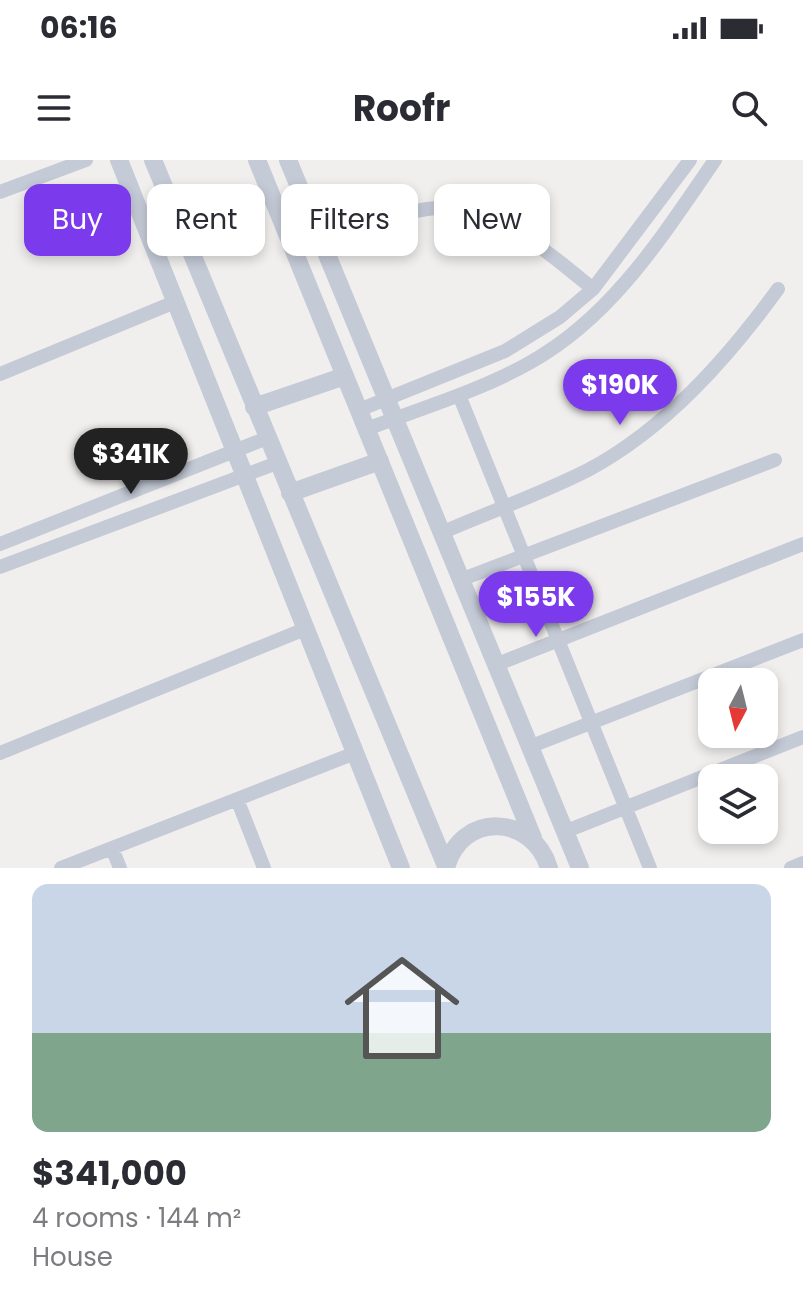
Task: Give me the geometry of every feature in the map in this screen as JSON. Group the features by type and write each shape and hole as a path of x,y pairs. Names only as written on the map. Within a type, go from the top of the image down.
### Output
{"street":[{"path":"0,192 86,160"},
{"path":"119,160 401,868"},
{"path":"153,160 446,867"},
{"path":"257,160 533,838 549,868"},
{"path":"288,160 298,184"},
{"path":"367,429 459,395 533,361 609,303 715,160"},
{"path":"359,410 505,351 560,317 593,289 684,162"},
{"path":"418,212 451,208 473,212 500,224 593,289"},
{"path":"326,256 580,868"},
{"path":"441,533 587,470 643,434 724,358 778,289"},
{"path":"0,374 175,302"},
{"path":"254,407 345,376"},
{"path":"459,395 650,868"},
{"path":"0,544 267,438"},
{"path":"460,580 775,460"},
{"path":"290,493 380,461"},
{"path":"0,567 277,463"},
{"path":"495,665 803,544"},
{"path":"0,753 305,629"},
{"path":"529,747 803,640"},
{"path":"564,832 803,737"},
{"path":"61,868 355,753"},
{"path":"237,799 264,868"},
{"path":"446,867 453,849 465,835 481,827 500,825 518,828 533,838"},
{"path":"112,848 120,868"},
{"path":"791,868 803,863"}]}
